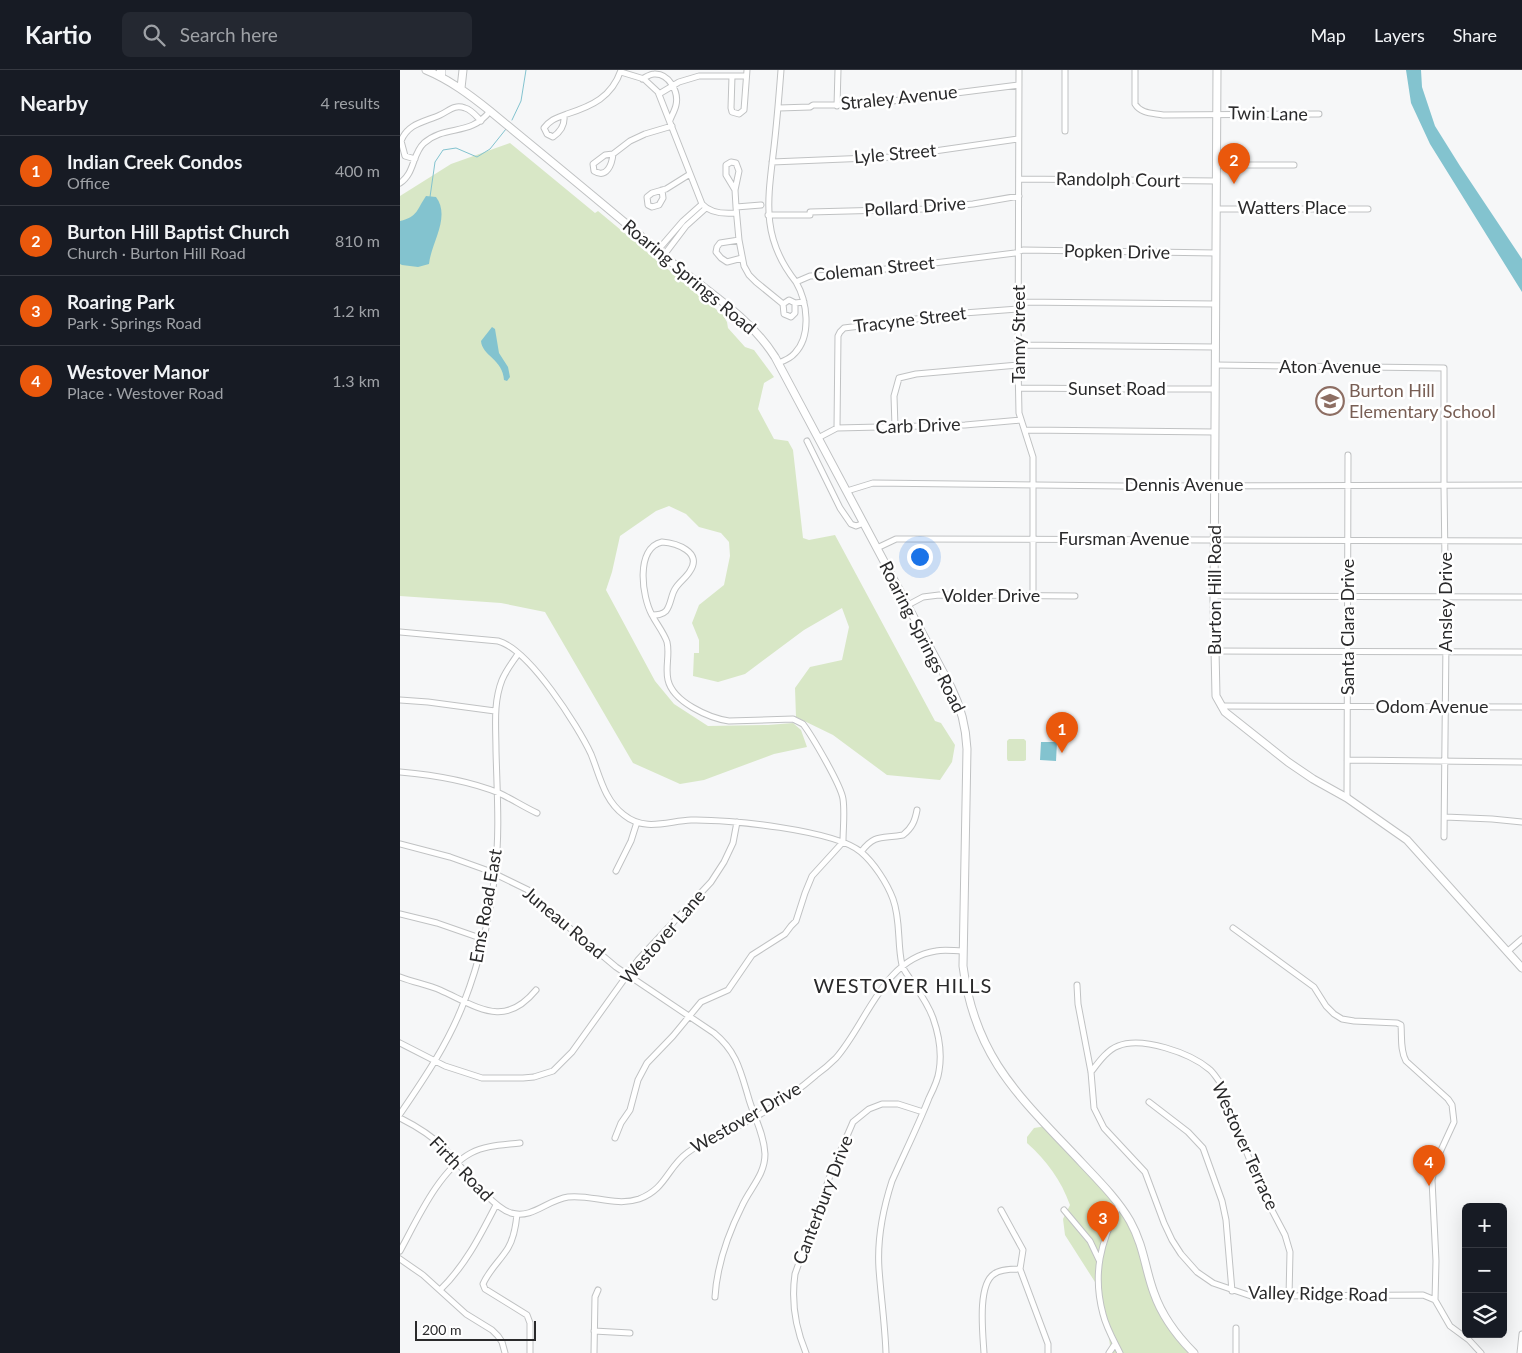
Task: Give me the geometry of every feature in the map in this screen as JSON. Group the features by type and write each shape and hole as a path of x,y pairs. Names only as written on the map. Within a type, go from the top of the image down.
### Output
{"street":[{"name":"Roaring Springs Road","path":"426,70 441,73 461,88 745,321 766,344 778,364 951,687 964,722 967,749 962,951 965,982 972,1012 989,1054 1013,1089 1100,1182 1130,1221 1139,1240 1158,1304 1171,1326 1194,1353"},
{"path":"461,88 463,70"},
{"path":"781,70 767,205 771,234 786,268 796,282"},
{"path":"837,106 838,70"},
{"name":"Tanny Street","path":"1019,70 1018,365 1021,420 1026,430 1033,457 1033,595"},
{"path":"1065,70 1065,132"},
{"name":"Twin Lane","path":"1135,70 1135,104 1143,112 1163,114 1319,114"},
{"name":"Burton Hill Road","path":"1217,70 1214,690 1222,706 1234,720 1312,779 1347,798 1397,832 1418,850 1522,968"},
{"path":"564,116 564,121 558,134 553,137 547,134 544,128 549,122 601,100 621,71 642,79 659,94 704,206 720,213 761,205"},
{"path":"659,94 679,82 699,76 732,76 747,73 744,110 739,114 732,112 731,108 732,76"},
{"path":"642,79 653,74 664,77 673,85 676,105 670,120"},
{"name":"Straley Avenue","path":"778,108 810,108 813,105 861,105 1020,85"},
{"path":"415,159 406,156 401,141 415,125 426,119 442,115 454,107 466,108 480,121"},
{"path":"400,183 408,176 420,148 441,133 463,130 480,121 490,111"},
{"path":"613,154 609,169 604,173 598,174 594,171 593,164 599,158 613,154 630,141 644,134 672,126"},
{"name":"Lyle Street","path":"772,162 893,157 1018,139"},
{"path":"735,190 726,175 725,168 727,163 731,162 736,163 739,168 735,190 736,210 742,258 749,275 783,304 784,314 791,317 795,313 795,303"},
{"path":"1217,164 1294,165"},
{"path":"662,190 690,174"},
{"name":"Randolph Court","path":"1019,179 1217,181"},
{"name":"Pollard Drive","path":"768,215 925,209 973,204 1019,196"},
{"path":"661,253 704,206"},
{"name":"Watters Place","path":"1216,209 1368,208"},
{"path":"739,240 720,243 716,252 727,262 742,258"},
{"name":"Popken Drive","path":"1018,252 1023,250 1216,253"},
{"name":"Coleman Street","path":"778,364 796,353 802,343 805,331 804,302 796,282 810,276 837,275 1018,252"},
{"path":"783,304 789,300 795,303 804,302"},
{"path":"1019,302 1216,304"},
{"name":"Tracyne Street","path":"837,428 838,336 844,328 964,313 1019,309"},
{"path":"1018,345 1216,347"},
{"path":"895,427 894,396 899,378 916,374 1018,365"},
{"name":"Aton Avenue","path":"1216,365 1444,368"},
{"name":"Ansley Drive","path":"1444,368 1446,540 1444,837"},
{"name":"Sunset Road","path":"1019,388 1216,389"},
{"name":"Carb Drive","path":"818,438 837,428 965,425 1021,420"},
{"path":"1026,430 1215,432"},
{"path":"807,441 837,501 851,524 856,526 864,523"},
{"name":"Santa Clara Drive","path":"1347,798 1348,455"},
{"name":"Dennis Avenue","path":"847,491 873,482 1348,486 1522,485"},
{"name":"Fursman Avenue","path":"877,548 896,539 1522,541"},
{"path":"615,1138 621,1123 630,1110 638,1080 647,1063 673,1036 701,1002 728,990 752,955 784,934 796,921 812,876 843,842 844,806 842,795 838,784 803,724 793,719 729,721 719,719 685,702 675,693 668,681 666,641 652,615 644,591 644,568 647,554 651,547 657,543 676,544 683,547 690,554 693,560 691,570 675,588 667,610 662,614 652,615"},
{"name":"Volder Drive","path":"908,605 923,597 939,595 1075,596"},
{"path":"1214,596 1522,597"},
{"path":"400,632 498,641 504,643 518,654 546,683 581,733 609,801 621,813 637,822 652,825 704,820 736,822 806,833 843,842 861,852 888,887 894,900 898,918 902,966 920,993 932,1016 938,1037 940,1054 939,1074 886,1198 879,1267 886,1353"},
{"path":"1214,651 1522,652"},
{"name":"Ems Road East","path":"400,1114 435,1060 464,1002 483,940 495,874 498,836 495,711 502,681 518,654"},
{"path":"400,700 495,711"},
{"name":"Odom Avenue","path":"1222,706 1522,707"},
{"path":"1347,760 1522,762"},
{"path":"400,772 447,778 497,793 537,813"},
{"path":"861,852 873,839 903,835 915,821 917,810"},
{"path":"1445,817 1522,822"},
{"path":"616,871 628,847 637,822"},
{"name":"Westover Lane","path":"400,1043 465,1074 482,1078 534,1077 553,1071 576,1047 638,960 711,882 733,843 736,822"},
{"name":"Juneau Road","path":"400,844 450,857 495,874 528,890 547,909 616,967 689,1016 724,1042 732,1052 738,1063 751,1109 756,1117 764,1142 765,1154 763,1170 742,1206 722,1253 715,1296"},
{"path":"400,914 437,923 483,940"},
{"path":"1233,928 1314,987 1326,1006 1342,1019 1397,1023 1401,1025 1402,1048 1406,1061 1448,1099 1452,1105 1454,1122 1436,1162 1432,1180 1436,1261 1435,1300 1450,1326 1469,1340 1481,1353"},
{"path":"1507,952 1522,939"},
{"name":"Westover Drive","path":"517,1214 529,1213 566,1197 576,1196 621,1202 638,1199 657,1188 677,1162 687,1153 707,1140 756,1117 789,1097 836,1059 886,983 902,966 912,959 935,951 962,951"},
{"path":"400,978 438,990 486,1011 508,1011 522,1005 536,990"},
{"name":"Valley Ridge Road","path":"1077,985 1078,1004 1091,1072 1094,1108 1104,1128 1145,1172 1164,1223 1181,1254 1206,1280 1251,1296 1423,1295 1435,1300"},
{"name":"Westover Terrace","path":"1091,1072 1112,1049 1123,1044 1137,1043 1154,1045 1184,1054 1213,1073 1219,1080 1262,1189 1285,1235 1290,1252 1289,1297"},
{"path":"1149,1102 1188,1132 1203,1148 1222,1201 1226,1220 1232,1290"},
{"name":"Canterbury Drive","path":"806,1353 799,1337 794,1315 795,1274 847,1133 859,1116 869,1109 882,1104 898,1104 923,1112"},
{"name":"Firth Road","path":"400,1118 429,1135 457,1162 496,1205"},
{"path":"400,1251 443,1176 457,1162 472,1153 489,1147 520,1143"},
{"path":"440,1290 460,1269 479,1239 496,1205 517,1214 512,1240 493,1266 483,1284 485,1289 527,1315 530,1323 530,1353"},
{"path":"1119,1205 1107,1230 1097,1283 1103,1316 1120,1353"},
{"path":"1001,1210 1023,1250 1020,1269 1048,1344 1048,1353"},
{"path":"1064,1210 1087,1236 1100,1261"},
{"path":"400,1259 423,1275 466,1314 492,1330 502,1342 505,1353"},
{"path":"984,1353 982,1310 989,1277 997,1272 1020,1269"},
{"path":"594,1353 596,1297 598,1290"},
{"path":"1236,1328 1236,1353"},
{"path":"594,1330 630,1332"},
{"path":"1520,1353 1522,1334"},
{"path":"1109,1353 1115,1344"}],"green space":[{"path":"510,143 595,213 598,211 723,315 728,328 745,347 754,350 774,377 764,383 758,409 774,439 788,441 793,450 803,538 809,540 835,535 935,721 941,723 955,745 952,762 940,780 887,775 833,735 796,717 795,688 810,667 842,660 849,627 842,608 804,630 745,674 718,682 693,676 694,653 699,653 699,640 692,623 699,605 724,585 730,556 729,542 721,533 699,527 686,514 669,506 656,511 620,536 606,590 655,681 674,704 708,726 793,723 801,730 807,747 774,754 704,780 680,784 633,763 545,612 501,603 400,596 400,196 451,164"},
{"path":"1009,739 1024,739 1026,741 1026,760 1008,761 1007,741"},
{"path":"1046,1126 1106,1192 1129,1225 1162,1318 1169,1330 1188,1353 1111,1353 1108,1330 1095,1282 1065,1235 1063,1219 1070,1205 1053,1171 1027,1143 1027,1137 1034,1128"}],"water":[{"path":"1406,70 1421,70 1422,87 1435,126 1522,259 1522,292 1430,144 1411,103"},
{"path":"426,196 436,197 442,213 429,264 418,267 402,265 400,264 400,221 414,215"},
{"path":"492,327 495,329 499,353 508,367 510,377 507,381 504,380 503,373 497,362 482,346 481,341"},
{"path":"1041,742 1057,742 1056,761 1040,760"}],"waterway":[{"path":"512,120 521,101 526,70"},
{"path":"430,197 435,162 443,150 456,148 477,157 490,149 506,129"}],"place":[{"name":"Burton Hill Baptist Church","path":"1234,184"},
{"name":"Burton Hill Elementary School","path":"1330,401"},
{"name":"Indian Creek Condos","path":"1062,753"},
{"name":"Westover Manor","path":"1429,1186"},
{"name":"Roaring Park","path":"1103,1242"}],"district":[{"name":"WESTOVER HILLS","path":"903,986"}]}
